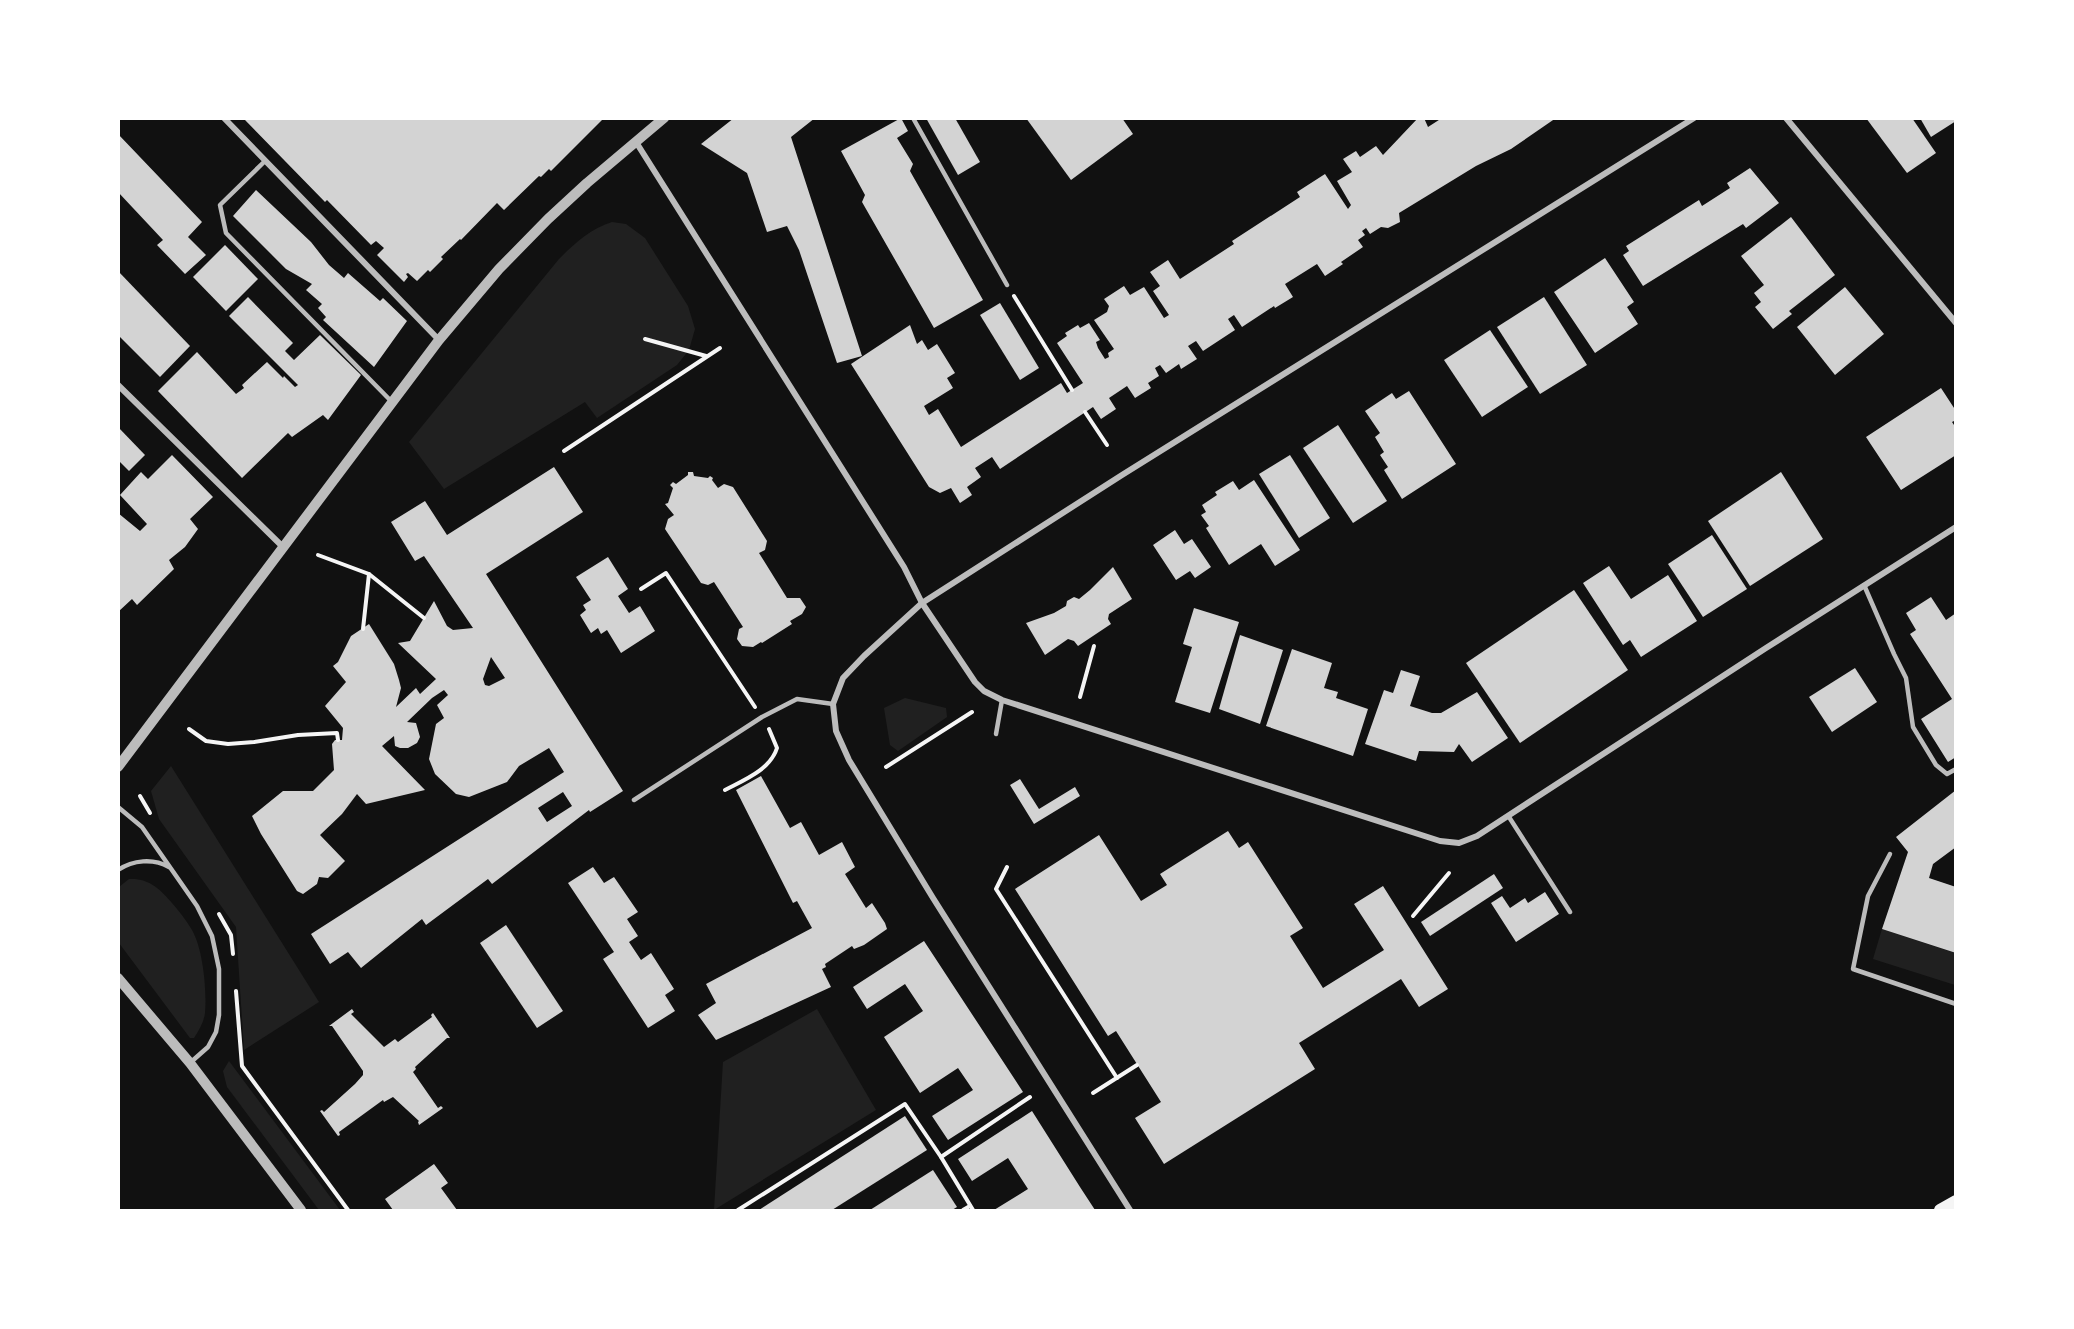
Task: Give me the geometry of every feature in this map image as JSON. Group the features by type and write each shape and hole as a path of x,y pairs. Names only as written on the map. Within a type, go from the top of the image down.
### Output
{"main road":[{"path":"1940,1210 1956,1201"}],"street":[{"path":"224,118 439,340"},
{"path":"118,767 439,340 499,269 548,219 664,118"},
{"path":"1130,1210 933,898 849,760 836,731 833,704 843,678 922,603 1694,118"},
{"path":"1786,118 1956,323"},
{"path":"636,142 904,567 922,603 975,682 984,691 1002,700 1440,841 1459,843 1477,836 1956,527"},
{"path":"118,385 284,547"},
{"path":"118,978 190,1063 301,1210"}],"lane":[{"path":"914,118 1007,285"},
{"path":"265,161 220,205 226,232 392,402"},
{"path":"1864,585 1906,678 1913,727 1936,765 1947,774 1956,769"},
{"path":"634,800 762,717 797,699 833,704"},
{"path":"996,734 1002,700"},
{"path":"118,807 142,826 207,923 219,969 219,1015 216,1032 208,1047 190,1063"},
{"path":"1509,816 1570,912"},
{"path":"1890,854 1868,896 1853,969 1956,1004"},
{"path":"118,870 126,865 151,861 171,868"}],"path":[{"path":"1007,285 1072,390"},
{"path":"645,339 707,357"},
{"path":"564,451 720,348"},
{"path":"1085,412 1107,446"},
{"path":"318,555 369,573 424,618"},
{"path":"363,628 369,573"},
{"path":"641,590 666,573 771,732 777,748 775,756 757,773 725,790"},
{"path":"1080,698 1094,646"},
{"path":"886,767 972,712"},
{"path":"189,729 206,741 228,744 298,735 337,733 338,740"},
{"path":"140,796 154,820"},
{"path":"1007,867 996,889 1117,1078"},
{"path":"1413,916 1449,873"},
{"path":"219,913 231,935 233,959"},
{"path":"235,983 242,1066 348,1210"},
{"path":"1093,1093 1137,1065"},
{"path":"941,1157 1030,1096"},
{"path":"738,1210 905,1104 972,1208 963,1210"}],"shaded area":[{"path":"612,222 626,224 645,238 688,306 695,329 689,350 677,365 597,418 585,402 444,489 409,442 559,259 577,242"},
{"path":"905,698 946,708 947,717 898,751 890,745 884,708"},
{"path":"171,766 319,1002 244,1050 236,927 159,819 151,791"},
{"path":"129,879 148,882 158,889 182,916 196,938 205,982 205,1013 204,1020 194,1038 190,1038 119,943 119,887"},
{"path":"1882,929 1955,953 1955,985 1873,959"},
{"path":"817,1009 876,1110 714,1210 723,1062"},
{"path":"229,1061 340,1210 319,1210 227,1087 223,1071"}],"building":[{"path":"246,118 604,118 551,171 549,169 541,177 539,176 504,210 497,203 441,257 443,259 430,272 428,270 417,281 408,273 404,282 377,255 384,248 376,241 371,245 327,200 325,202 245,120"},
{"path":"734,118 815,118 791,137 862,356 837,363 799,250 787,226 767,232 747,173 701,144"},
{"path":"901,118 908,131 897,138 913,164 910,171 983,300 934,328 862,202 865,195 841,151"},
{"path":"926,118 955,118 980,162 958,175"},
{"path":"1026,118 1122,118 1133,134 1071,180"},
{"path":"1418,118 1424,118 1428,127 1442,118 1556,118 1511,149 1476,166 1399,213 1400,222 1388,228 1381,227 1370,234 1366,228 1362,231 1365,235 1358,240 1363,247 1341,262 1343,264 1325,276 1317,264 1285,284 1293,297 1275,308 1274,306 1242,327 1234,315 1228,319 1235,330 1203,351 1196,341 1188,346 1197,359 1181,369 1179,364 1166,373 1160,365 1155,368 1159,376 1148,383 1151,388 1135,398 1127,386 1109,398 1116,409 1101,419 1093,407 1000,469 992,457 975,468 981,477 967,487 972,495 960,503 951,488 940,493 929,487 851,364 910,325 917,344 922,340 928,350 937,344 955,373 947,378 953,388 924,406 929,415 938,409 961,447 1061,383 1067,393 1083,383 1057,343 1067,336 1065,333 1078,325 1080,328 1089,323 1100,340 1096,342 1098,348 1105,359 1109,357 1108,353 1114,349 1094,320 1107,312 1109,306 1104,299 1124,286 1130,295 1144,287 1164,318 1169,315 1153,291 1160,286 1150,272 1168,260 1180,279 1234,244 1232,241 1300,197 1297,192 1325,174 1348,209 1351,205 1337,181 1352,172 1343,159 1356,151 1360,157 1376,146 1383,155"},
{"path":"1866,118 1912,118 1936,153 1907,173"},
{"path":"1920,118 1956,118 1956,121 1931,137"},
{"path":"118,134 202,222 188,237 206,255 185,274 157,245 163,240 118,192"},
{"path":"1750,168 1779,203 1746,228 1743,224 1643,286 1623,255 1629,251 1626,246 1699,200 1702,206 1730,188 1727,183"},
{"path":"256,190 311,242 329,265 344,278 348,273 380,301 383,298 407,321 374,367 323,320 326,317 318,308 322,304 306,290 312,284 286,269 233,216"},
{"path":"1791,217 1835,275 1789,311 1792,314 1773,329 1755,307 1761,302 1754,293 1764,285 1741,256"},
{"path":"225,245 258,279 226,311 193,277"},
{"path":"1605,258 1634,302 1627,307 1638,324 1595,353 1554,292"},
{"path":"118,271 190,346 160,377 118,335"},
{"path":"1845,287 1884,334 1835,375 1797,327"},
{"path":"248,297 293,343 285,351 294,360 320,335 361,375 328,420 323,415 292,437 288,433 242,478 158,391 197,352 236,394 244,388 242,385 267,362 295,387 298,385 229,316"},
{"path":"1544,297 1587,365 1540,394 1497,327"},
{"path":"1000,303 1039,368 1020,380 980,315"},
{"path":"1490,330 1528,387 1482,417 1444,360"},
{"path":"1941,388 1956,411 1956,420 1952,422 1956,428 1956,455 1901,490 1866,437"},
{"path":"1409,391 1456,464 1402,499 1384,470 1388,467 1380,455 1384,452 1375,437 1380,433 1365,411 1392,393 1396,399"},
{"path":"1338,425 1387,501 1353,523 1303,448"},
{"path":"118,427 145,455 129,471 118,460"},
{"path":"172,455 213,497 190,519 198,529 185,547 169,560 174,569 137,605 132,599 118,612 118,513 140,531 147,524 120,495 141,472 148,479"},
{"path":"1290,455 1330,518 1299,538 1259,474"},
{"path":"554,467 583,512 486,574 623,791 590,812 589,810 492,884 488,879 426,925 422,919 361,968 348,952 330,964 311,934 564,772 549,748 519,766 507,782 469,797 456,794 435,774 429,759 436,724 444,718 437,705 448,695 444,690 407,722 416,723 420,737 417,743 408,748 400,748 395,746 394,736 382,746 425,790 366,804 357,794 342,814 320,835 345,861 328,878 319,877 317,884 303,894 297,891 252,816 283,791 313,791 334,770 332,744 335,740 342,740 343,728 325,706 346,682 333,666 338,662 351,636 369,624 394,664 401,688 396,707 416,688 420,694 436,679 398,643 410,641 434,601 447,626 453,630 473,628 424,556 415,561 391,522 425,501 447,535","holes":["491,657 505,678 489,686 485,685 483,679","563,792 572,806 547,822 538,808"]},
{"path":"688,472 693,472 694,476 708,478 710,476 718,488 724,484 733,487 767,541 765,550 759,553 787,598 800,598 806,607 802,614 790,621 792,624 753,647 742,646 737,639 739,629 743,627 714,582 708,585 701,583 665,529 668,519 674,515 665,504 668,503 673,488 670,485 673,482 676,484 688,475"},
{"path":"1781,472 1823,539 1750,586 1708,521"},
{"path":"1254,480 1300,550 1275,566 1261,544 1229,565 1206,528 1209,526 1201,515 1206,512 1202,505 1217,495 1215,492 1233,481 1239,490"},
{"path":"1175,530 1184,544 1192,539 1211,567 1195,578 1190,571 1176,580 1153,545"},
{"path":"1712,535 1747,589 1703,617 1668,564"},
{"path":"608,557 628,589 618,596 629,613 640,606 655,631 621,653 607,630 601,634 598,628 591,633 580,615 586,610 583,605 591,600 576,577"},
{"path":"1609,566 1631,599 1668,575 1697,621 1641,657 1630,640 1623,645 1583,583"},
{"path":"1113,567 1132,599 1109,614 1108,619 1111,624 1078,646 1074,641 1068,639 1045,655 1026,623 1054,613 1066,606 1067,601 1074,597 1079,599"},
{"path":"1574,590 1628,670 1520,743 1466,663"},
{"path":"1931,597 1946,620 1956,613 1956,757 1948,762 1921,719 1952,699 1910,634 1916,630 1906,613"},
{"path":"1194,608 1239,622 1210,713 1175,702 1192,647 1183,644"},
{"path":"1240,635 1283,650 1260,724 1219,709"},
{"path":"1292,649 1332,663 1324,688 1338,692 1336,698 1368,709 1353,756 1266,726"},
{"path":"1855,668 1877,702 1832,732 1809,697"},
{"path":"1401,670 1420,676 1410,706 1432,713 1441,713 1477,692 1508,738 1472,762 1459,744 1454,752 1419,751 1416,761 1365,744 1384,690 1393,693"},
{"path":"761,776 790,828 801,822 819,855 842,842 855,867 845,874 866,908 872,903 887,929 864,945 854,949 852,946 825,964 826,967 822,969 831,987 716,1040 698,1015 716,1003 706,984 812,928 797,901 793,903 736,790"},
{"path":"1020,779 1039,809 1075,787 1080,796 1034,824 1010,785"},
{"path":"1956,790 1956,847 1933,864 1929,878 1956,887 1956,953 1882,929 1908,852 1896,837"},
{"path":"1228,831 1239,848 1248,842 1303,928 1290,936 1323,988 1384,950 1354,904 1383,886 1448,989 1419,1007 1401,979 1299,1043 1315,1069 1164,1164 1135,1118 1161,1102 1116,1031 1108,1036 1015,889 1099,835 1141,901 1167,885 1160,874"},
{"path":"593,867 604,883 614,877 638,912 627,919 638,936 629,942 641,960 651,953 674,989 665,995 675,1011 648,1028 603,959 614,952 568,883"},
{"path":"1494,874 1503,888 1430,936 1421,922"},
{"path":"1545,892 1559,914 1516,942 1491,903 1502,896 1510,908 1525,898 1528,903"},
{"path":"506,925 563,1011 537,1028 480,943"},
{"path":"924,941 1023,1092 948,1140 932,1116 973,1090 958,1068 920,1093 884,1037 923,1011 905,984 867,1009 853,987"},
{"path":"352,1009 354,1012 351,1014 384,1047 395,1039 398,1042 432,1017 433,1013 450,1038 447,1038 415,1067 413,1072 438,1108 441,1106 443,1108 419,1125 419,1121 393,1097 384,1102 383,1100 339,1132 338,1136 320,1111 324,1112 355,1084 363,1075 363,1071 332,1026 329,1026"},
{"path":"1032,1111 1095,1210 994,1210 1028,1189 1008,1158 972,1181 958,1159"},
{"path":"905,1116 927,1150 832,1210 759,1210"},
{"path":"434,1164 448,1183 441,1188 457,1210 393,1210 385,1199"},
{"path":"933,1170 957,1207 952,1210 870,1210"}]}
